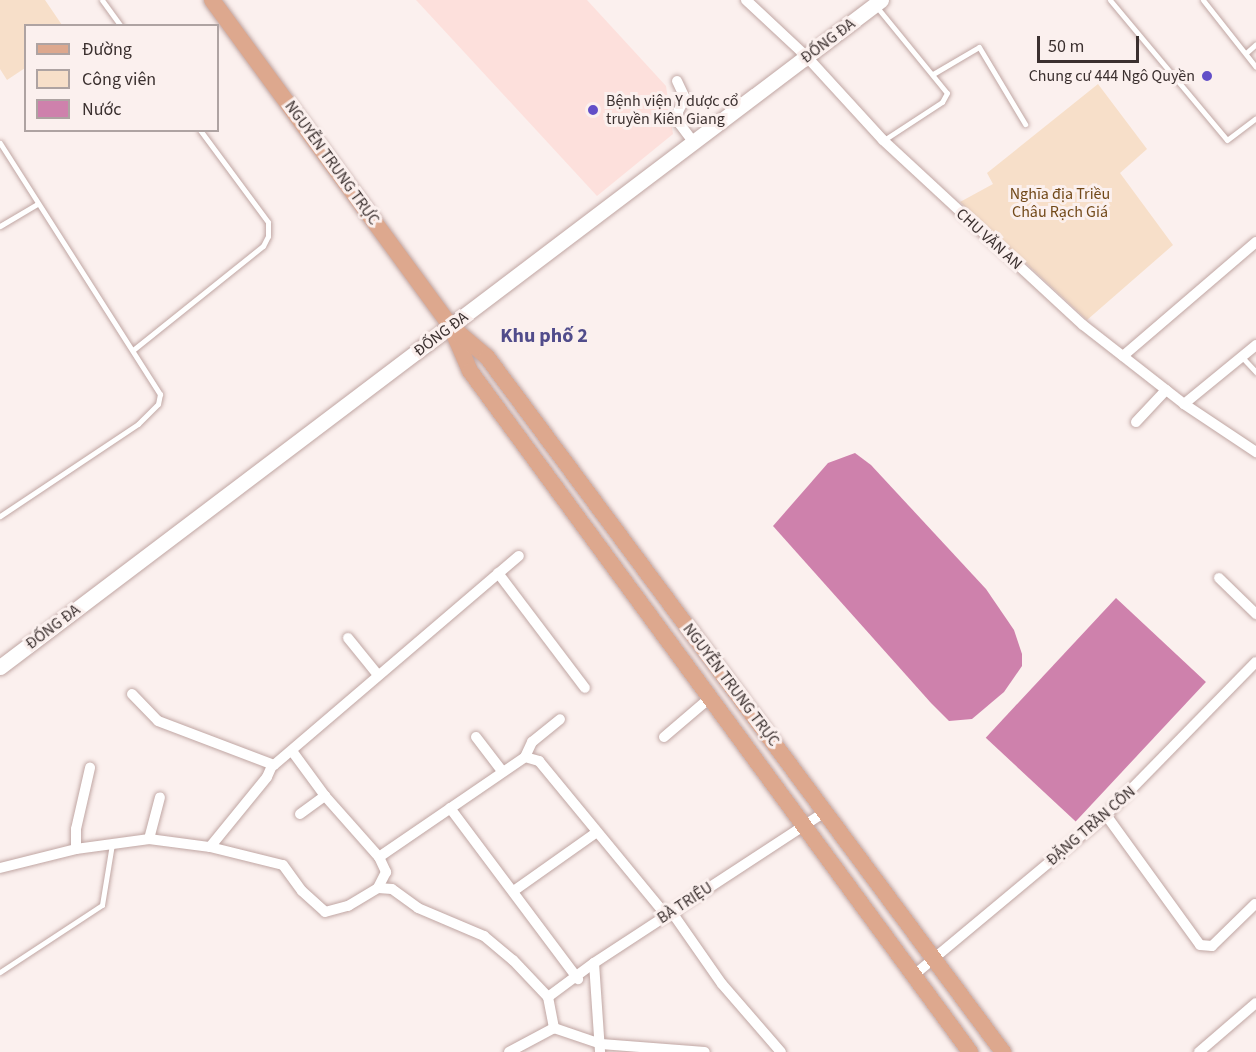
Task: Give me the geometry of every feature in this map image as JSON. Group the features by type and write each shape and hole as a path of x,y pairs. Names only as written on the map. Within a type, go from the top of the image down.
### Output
{"main road":[{"name":"NGUYỄN TRUNG TRỰC","path":"212,0 451,327 470,371 712,696 803,827 970,1052"},
{"name":"NGUYỄN TRUNG TRỰC","path":"451,327 488,357 1003,1052"}],"street":[{"name":"CHU VĂN AN","path":"746,0 807,57 883,141 1083,325 1184,404 1256,452"},
{"name":"ĐỐNG ĐA","path":"0,668 878,2"},
{"path":"676,81 684,98 678,112 679,123 694,143"},
{"path":"1123,356 1256,242"},
{"path":"1184,404 1256,345"},
{"path":"1136,422 1166,390"},
{"path":"210,847 267,777 272,765 292,751 519,556"},
{"path":"498,573 585,688"},
{"path":"1219,578 1256,614"},
{"path":"348,638 378,675"},
{"name":"ĐẶNG TRẦN CÔN","path":"914,975 1106,815 1256,662"},
{"path":"132,694 158,721 272,765"},
{"path":"664,737 712,696"},
{"path":"379,857 525,757 532,742 560,719"},
{"path":"476,737 502,771"},
{"path":"0,868 76,849 149,839 210,847 283,865 302,891 325,912 348,906 378,888 386,872 379,857 325,796 292,751"},
{"path":"525,757 538,761 669,913 722,984 782,1052"},
{"path":"76,849 76,829 90,768"},
{"path":"300,814 325,796"},
{"path":"149,839 160,797"},
{"path":"450,808 515,890 578,979"},
{"name":"BÀ TRIỆU","path":"548,998 578,979 594,963 825,812"},
{"path":"1106,815 1200,945 1206,948 1212,946 1255,904"},
{"path":"515,890 597,832"},
{"path":"378,888 392,890 418,908 484,936 548,998 554,1028"},
{"path":"594,963 601,1048"},
{"path":"1199,1052 1254,1010"},
{"path":"554,1028 601,1048 705,1052"},
{"path":"509,1052 554,1028"}],"lane":[{"path":"102,0 120,24"},
{"path":"1110,0 1227,141 1256,117"},
{"path":"1203,0 1256,67"},
{"path":"878,2 947,93 942,102 883,141"},
{"path":"1246,53 1256,44"},
{"path":"933,74 979,47 1025,124"},
{"path":"133,350 263,246 268,236 268,222 201,132"},
{"path":"0,143 160,394 158,404 138,424 0,516"},
{"path":"0,226 37,204"},
{"path":"1242,357 1256,372"},
{"path":"0,972 102,905 112,843"}],"shaded area":[{"name":"Bệnh viện Y dược cổ truyền Kiên Giang","path":"416,0 587,0 666,86 673,134 597,196"}],"green space":[{"path":"0,0 45,0 61,24 24,24 24,69 7,80 0,69"},
{"name":"Nghĩa địa Triều Châu Rạch Giá","path":"1098,84 1147,149 1120,173 1173,245 1087,320 960,202 993,184 987,173"}],"water":[{"path":"855,453 871,465 986,589 1014,630 1022,654 1022,666 1004,692 972,719 949,721 773,526 828,463"},
{"path":"1116,598 1206,682 1076,822 986,738"}],"place":[{"name":"Chung cư 444 Ngô Quyền","path":"1207,76"},
{"name":"Bệnh viện Y dược cổ truyền Kiên Giang","path":"593,110"}],"district":[{"name":"Khu phố 2","path":"544,336"}]}
